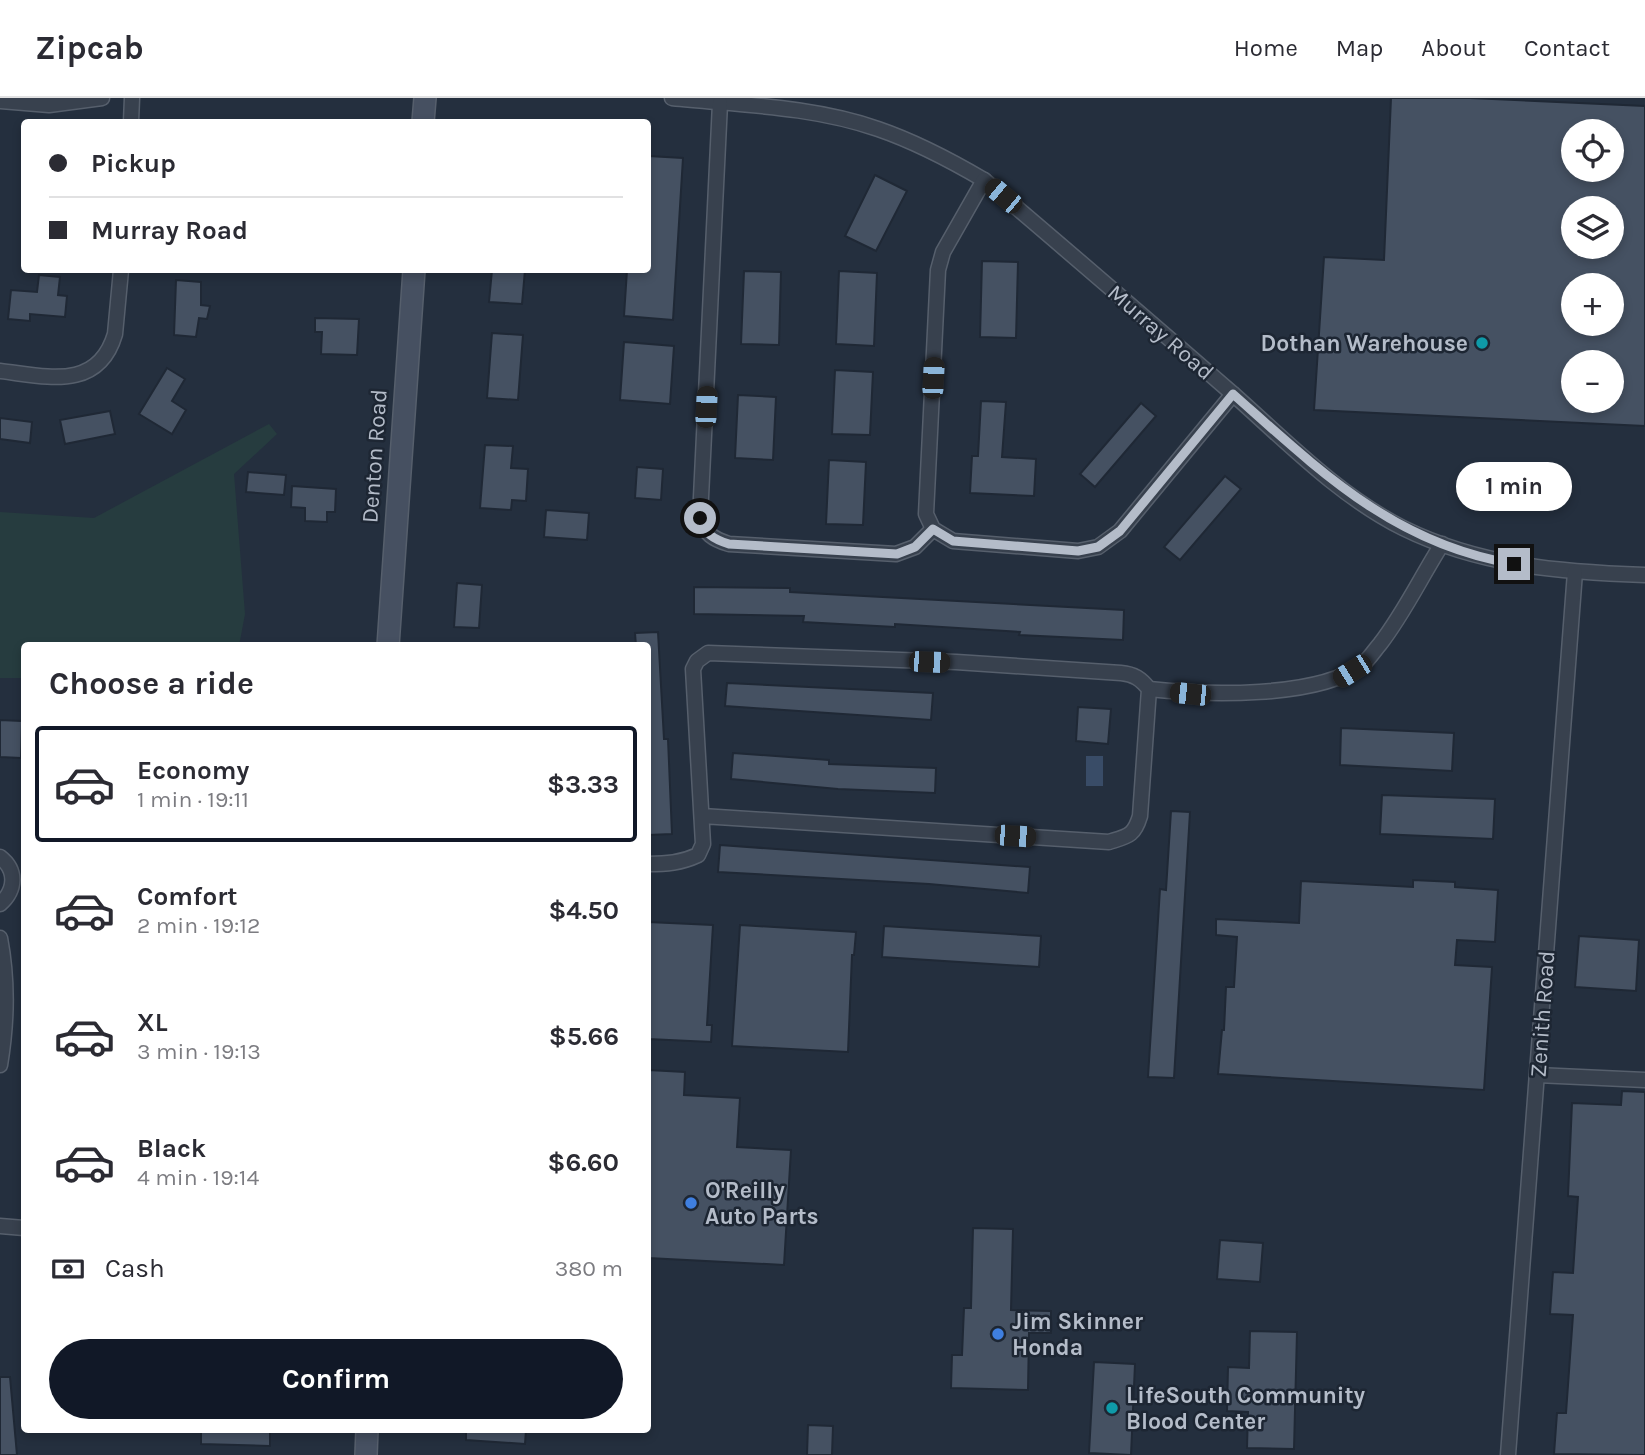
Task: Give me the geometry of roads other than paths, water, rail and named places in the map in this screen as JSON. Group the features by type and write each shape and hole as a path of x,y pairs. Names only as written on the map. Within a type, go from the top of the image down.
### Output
{"street":[{"path":"0,101 49,105 102,98"},
{"path":"131,119 132,98"},
{"path":"423,119 425,98"},
{"name":"Murray Road","path":"671,98 720,103 768,102 876,128 948,159 984,180 1345,491 1403,528 1495,561 1575,572 1645,575"},
{"path":"720,103 700,518 704,530 729,544 897,554 915,547 933,529"},
{"path":"984,180 943,251 938,270 926,514 933,529 953,541 1078,551 1098,547 1120,531 1233,394"},
{"path":"0,371 68,377 91,370 112,345 121,273"},
{"name":"Denton Road","path":"388,642 414,273"},
{"path":"1149,689 1190,694 1269,690 1316,685 1339,679 1364,663 1392,628 1442,544"},
{"name":"Zenith Road","path":"1508,1455 1575,572"},
{"path":"651,864 671,864 698,855 703,844 693,668 697,661 708,653 956,662 1121,673 1131,674 1142,680 1149,689 1140,816 1136,828 1129,836 1109,842 702,816"},
{"path":"0,857 10,866 13,883 11,892 0,904"},
{"path":"0,938 4,967 5,1032 0,1065"},
{"path":"1537,1075 1645,1080"},
{"path":"0,1226 21,1228"},
{"path":"366,1455 367,1433"}],"water":[{"path":"1086,756 1103,756 1103,786 1086,786"}],"place":[{"name":"Dothan Warehouse","path":"1482,343"},
{"name":"O'Reilly Auto Parts","path":"691,1203"},
{"name":"Jim Skinner Honda","path":"998,1334"},
{"name":"LifeSouth Community Blood Center","path":"1112,1408"}]}
